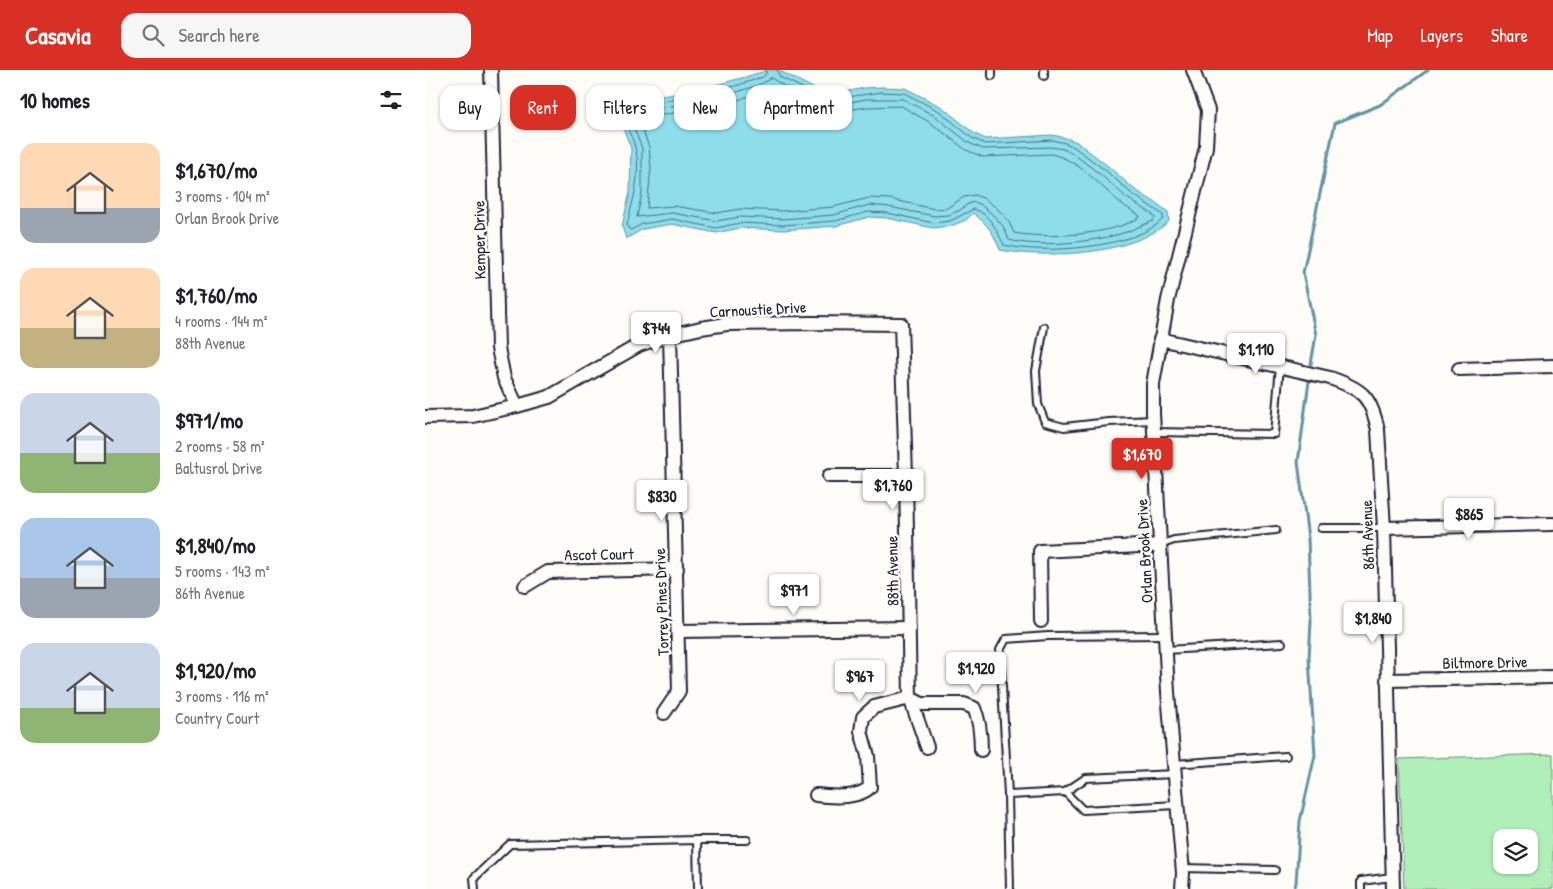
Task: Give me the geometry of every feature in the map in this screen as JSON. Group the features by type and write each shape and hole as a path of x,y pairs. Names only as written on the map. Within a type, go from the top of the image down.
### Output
{"street":[{"name":"Kemper Drive","path":"491,70 498,348 505,378 517,406"},
{"name":"Orlan Brook Drive","path":"1182,889 1165,650 1153,426 1153,384 1168,300 1206,147 1208,110 1195,70"},
{"name":"Carnoustie Drive","path":"425,416 473,416 549,397 639,345 670,335 727,324 901,324"},
{"name":"88th Avenue","path":"901,324 910,698 927,747"},
{"name":"Torrey Pines Drive","path":"663,713 679,691 679,631 670,335"},
{"name":"86th Avenue","path":"1160,340 1280,366 1349,384 1361,392 1370,402 1378,430 1384,528 1393,883"},
{"path":"1459,369 1553,366"},
{"path":"829,476 906,476"},
{"path":"1384,528 1553,524"},
{"path":"1041,621 1040,551 1160,546"},
{"name":"Ascot Court","path":"525,586 549,572 677,569"},
{"path":"679,631 909,628"},
{"name":"Biltmore Drive","path":"1387,680 1553,677"},
{"path":"816,795 848,795 865,792 870,787 868,756 861,732 863,717 874,707 910,698 922,704 964,704 973,708 977,716 981,750"}],"lane":[{"path":"1044,327 1036,371 1038,404 1045,422 1064,427 1109,422 1274,434 1280,366"},
{"path":"1321,528 1384,528"},
{"path":"1160,546 1174,540 1277,530"},
{"path":"1010,889 1009,794 1000,650 1006,639 1048,636 1165,635"},
{"path":"1165,650 1282,643"},
{"path":"1009,794 1065,792 1086,778 1286,756"},
{"path":"1065,792 1083,810 1177,805"},
{"path":"697,840 698,889"},
{"path":"475,889 474,878 510,844 747,840"},
{"path":"1182,868 1275,870"},
{"path":"1361,889 1361,881 1393,883"}],"green space":[{"path":"1553,754 1553,889 1404,889 1399,759"}],"water":[{"path":"768,70 778,70 807,85 746,85 746,130 852,130 852,90 882,87 905,88 942,107 975,134 986,139 1052,135 1077,142 1134,189 1168,212 1169,221 1154,232 1135,241 1089,252 1065,254 1019,253 1000,250 989,229 973,213 966,220 951,226 933,228 887,218 869,217 836,226 783,230 740,228 716,233 672,224 643,229 626,239 622,226 630,192 631,148 624,130 664,130 664,95 674,94 674,130 736,130 736,85 717,85"}],"waterway":[{"path":"1311,364 1316,335 1303,273 1335,123 1380,105 1428,70"},
{"path":"1294,889 1300,821 1315,755 1309,658 1311,621 1308,538 1298,462 1309,381"}]}
